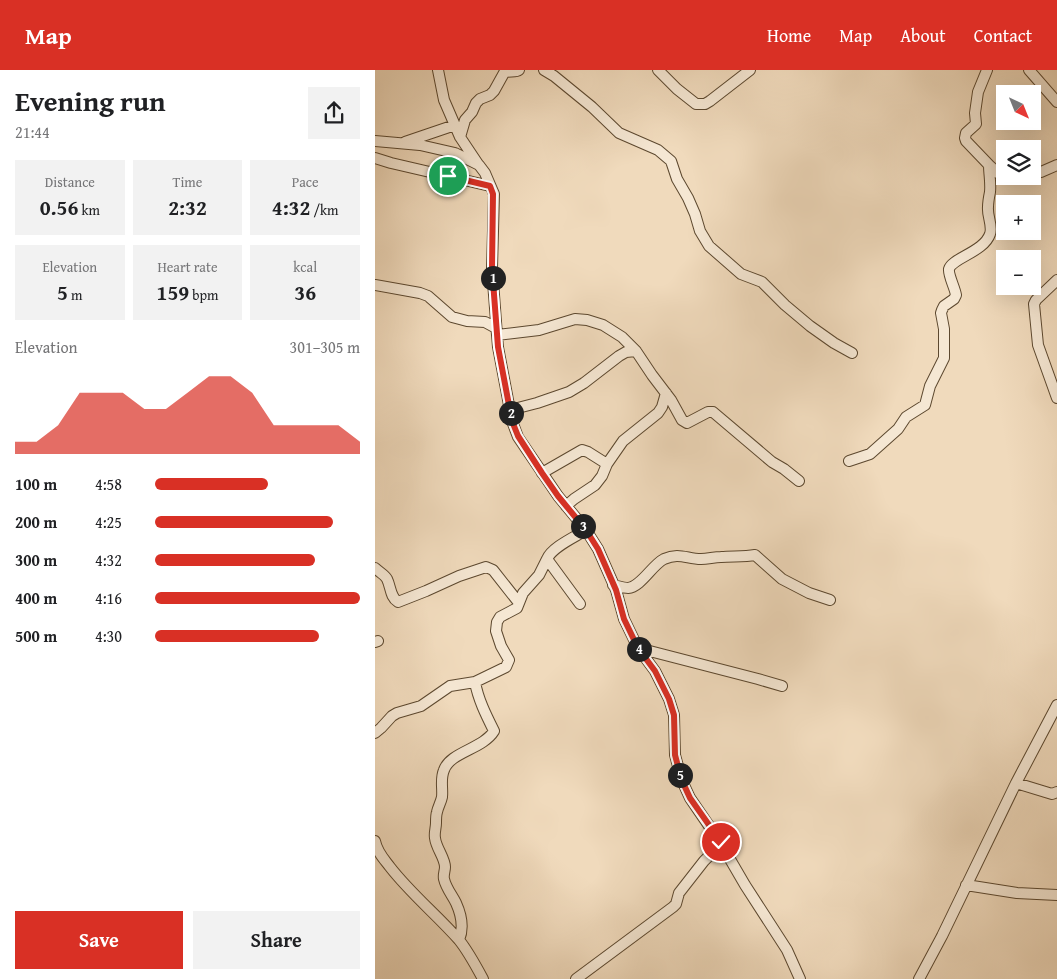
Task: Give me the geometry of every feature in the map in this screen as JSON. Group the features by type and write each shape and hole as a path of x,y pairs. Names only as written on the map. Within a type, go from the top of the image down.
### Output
{"street":[{"path":"438,70 442,92 460,137 485,173 493,194 492,268 498,347 512,421 518,436 542,473 586,530 598,549 613,585 624,619 638,648 655,671 669,699 674,715 675,755 690,798 723,846 745,885 787,950 800,979"},
{"path":"460,137 465,120 472,112 478,100 490,95 494,91 504,73 519,70"},
{"path":"544,70 592,107 619,133 658,150 671,161 677,179 695,214 699,231 709,246 741,274 762,282 810,326 852,353"},
{"path":"658,70 696,104 705,104 710,101 750,70"},
{"path":"987,70 977,92 976,124 966,133 965,138 996,171"},
{"path":"1029,70 1057,102"},
{"path":"401,143 455,125"},
{"path":"375,141 420,145 455,153 479,165"},
{"path":"375,158 490,186"},
{"path":"849,461 870,454 898,429 906,417 925,405 930,386 944,358 941,313 944,306 956,295 949,272 950,267 952,263 974,252 989,236 991,229 987,209 990,190 989,165"},
{"path":"1041,172 1057,165"},
{"path":"1057,280 1034,304 1038,346 1057,398"},
{"path":"375,285 428,296 452,317 467,321 485,322 497,331 539,330 575,319 587,320 603,325 621,337 636,351 671,400 684,422 708,412 713,412 772,462 799,482"},
{"path":"510,410 569,392 619,356 626,352 636,351"},
{"path":"566,506 595,485 603,476 607,464 623,442 658,413 666,393"},
{"path":"542,473 582,450 607,464"},
{"path":"375,733 392,716 421,706 450,686 475,682 506,667 509,660 501,646 496,631 497,622 500,617 515,609 523,593 539,575 553,550 586,530"},
{"path":"613,585 631,588 653,567 663,560 676,555 701,559 755,555 782,579 809,593 830,600"},
{"path":"547,559 579,604"},
{"path":"375,568 386,577 393,596 398,602 459,576 486,567 493,570 519,603"},
{"path":"638,648 782,686"},
{"path":"459,940 462,929 461,919 443,878 445,865 435,838 436,813 442,796 441,780 447,763 490,736 494,731 477,692 475,682"},
{"path":"919,979 943,936 1016,782 1057,705"},
{"path":"1016,782 1052,794 1057,792"},
{"path":"375,841 380,854 395,874 459,940 483,979"},
{"path":"576,979 673,907 676,904 679,893 704,860 723,846"},
{"path":"966,885 1017,893 1057,895"}],"route":[{"path":"448,176 490,186 493,194 492,268 498,347 512,421 518,436 542,473 558,496 579,520 598,549 616,590 624,619 638,648 655,671 669,699 674,715 675,755 684,785 690,798 721,842"}]}
